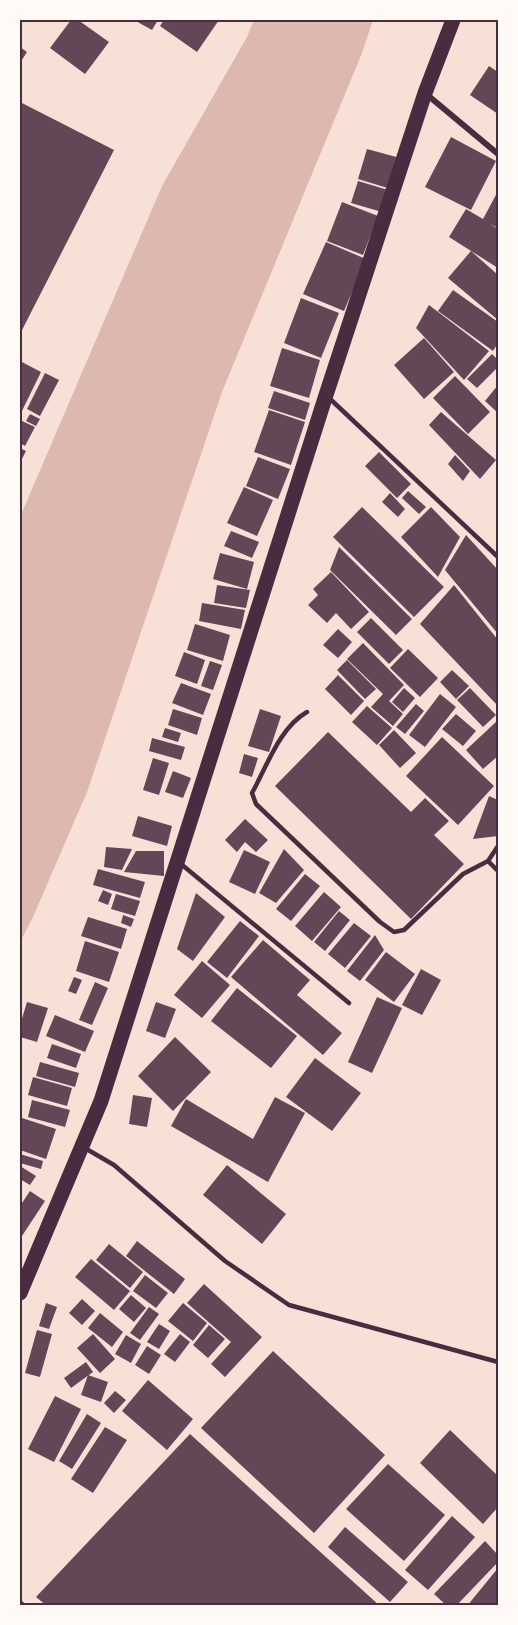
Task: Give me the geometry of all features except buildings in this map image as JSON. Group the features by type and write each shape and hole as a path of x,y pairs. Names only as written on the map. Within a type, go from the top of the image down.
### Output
{"main road":[{"path":"20,1293 83,1147 179,862 326,395 425,93 453,20"}],"street":[{"path":"425,93 498,154"}],"lane":[{"path":"326,395 498,557"},
{"path":"307,712 296,718 287,730 252,793 256,804 380,922 394,932 404,930 463,874 488,861 498,846"},
{"path":"488,861 498,871"},
{"path":"179,862 349,1003"},
{"path":"83,1147 114,1165 225,1261 289,1305 498,1362"},
{"path":"20,1602 24,1605"}],"shaded area":[{"path":"254,20 373,20 362,53 222,392 87,792 20,942 20,517 162,186 247,37"}]}
